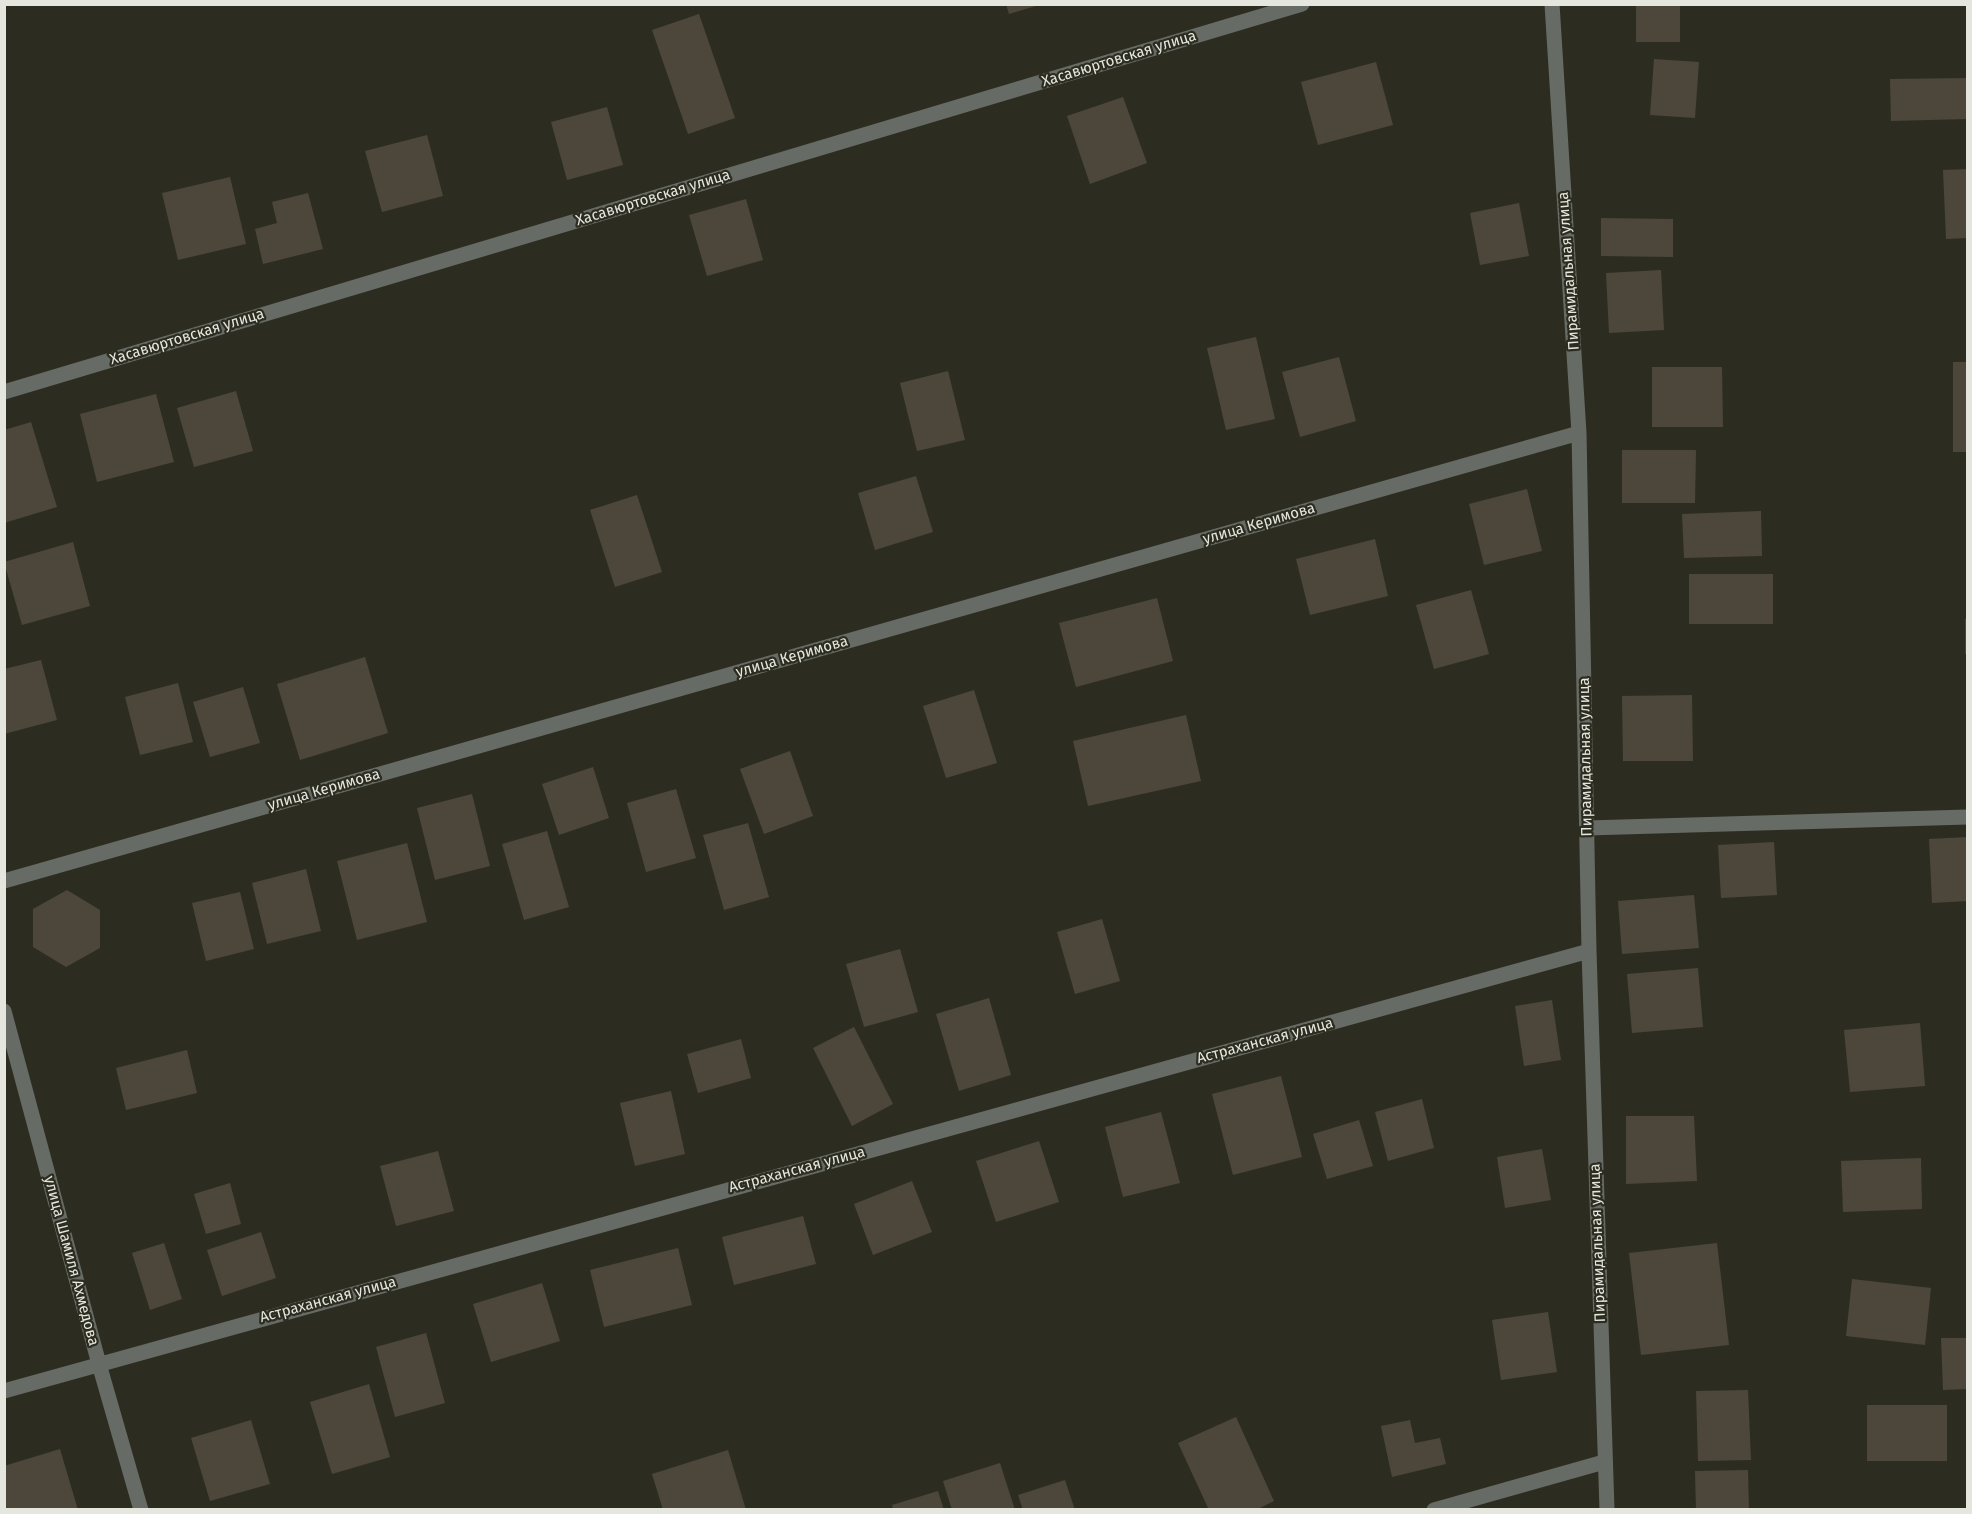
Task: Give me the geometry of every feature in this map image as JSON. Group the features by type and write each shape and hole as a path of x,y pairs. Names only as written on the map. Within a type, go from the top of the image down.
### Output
{"street":[{"name":"Хасавюртовская улица","path":"4,392 1302,4"},
{"name":"Пирамидальная улица","path":"1552,4 1579,433 1589,951 1607,1509"},
{"name":"улица Керимова","path":"4,881 1579,433"},
{"path":"1587,828 1968,817"},
{"name":"Астраханская улица","path":"4,1391 1589,951"},
{"name":"улица Шамиля Ахмедова","path":"4,1011 99,1364 141,1509"},
{"path":"1434,1509 1604,1462"}],"building":[{"path":"1006,4 1039,4 1039,5 1009,14"},
{"path":"1636,4 1680,4 1680,42 1636,42"},
{"path":"699,14 735,118 688,134 652,30"},
{"path":"1654,59 1699,62 1695,118 1650,115"},
{"path":"1376,62 1393,125 1318,145 1301,82"},
{"path":"1968,78 1968,119 1891,121 1890,79"},
{"path":"1123,97 1147,163 1090,184 1067,116"},
{"path":"607,107 623,165 567,180 551,122"},
{"path":"427,135 443,196 382,212 365,151"},
{"path":"1968,169 1968,238 1946,239 1943,170"},
{"path":"230,177 246,244 178,260 162,193"},
{"path":"308,193 323,249 263,264 255,229 277,223 272,202"},
{"path":"746,199 763,260 707,276 689,215"},
{"path":"1519,203 1529,256 1480,265 1470,213"},
{"path":"1601,218 1673,219 1673,257 1601,256"},
{"path":"1661,270 1664,330 1609,333 1606,273"},
{"path":"1256,337 1275,419 1226,430 1207,348"},
{"path":"1339,357 1356,421 1300,437 1282,372"},
{"path":"1953,362 1968,362 1968,452 1953,452"},
{"path":"1652,367 1722,367 1723,427 1652,427"},
{"path":"948,371 965,440 917,451 900,383"},
{"path":"236,391 253,451 194,467 177,408"},
{"path":"156,394 174,462 97,482 80,414"},
{"path":"31,422 57,507 4,523 4,430"},
{"path":"1622,450 1696,450 1695,503 1622,503"},
{"path":"916,476 933,532 875,550 858,493"},
{"path":"1527,489 1542,551 1484,565 1469,504"},
{"path":"637,495 662,572 615,587 590,510"},
{"path":"1761,511 1762,556 1684,558 1682,514"},
{"path":"1375,539 1388,596 1310,615 1296,559"},
{"path":"73,542 90,606 22,625 4,562"},
{"path":"1689,574 1773,574 1773,624 1689,624"},
{"path":"1471,590 1489,654 1434,669 1416,605"},
{"path":"1157,598 1173,661 1076,687 1059,623"},
{"path":"1965,619 1968,619 1968,654 1965,654"},
{"path":"365,657 388,733 300,760 277,684"},
{"path":"41,660 57,720 4,734 4,669"},
{"path":"178,683 193,742 140,755 125,697"},
{"path":"243,687 260,743 210,757 193,702"},
{"path":"974,690 997,763 946,778 923,706"},
{"path":"1692,695 1693,761 1623,761 1622,696"},
{"path":"1186,715 1201,781 1088,806 1073,741"},
{"path":"790,751 813,816 764,834 740,769"},
{"path":"593,767 609,818 559,835 542,784"},
{"path":"676,789 696,858 646,872 627,803"},
{"path":"472,794 490,866 435,880 417,808"},
{"path":"748,823 769,897 724,910 703,835"},
{"path":"547,831 569,907 524,920 502,844"},
{"path":"1968,837 1968,901 1932,903 1929,839"},
{"path":"1774,842 1777,895 1721,898 1718,845"},
{"path":"407,843 427,922 357,940 337,861"},
{"path":"306,869 321,931 267,944 252,883"},
{"path":"67,890 100,910 100,948 66,967 33,947 33,909"},
{"path":"240,892 254,949 206,961 192,903"},
{"path":"1694,895 1699,948 1622,954 1618,901"},
{"path":"1102,919 1120,981 1075,994 1057,932"},
{"path":"900,949 918,1012 864,1027 846,964"},
{"path":"1698,968 1703,1027 1632,1033 1627,974"},
{"path":"989,998 1011,1075 959,1091 936,1014"},
{"path":"1552,1000 1561,1060 1524,1066 1515,1006"},
{"path":"1920,1023 1925,1086 1850,1092 1844,1030"},
{"path":"854,1027 893,1104 852,1126 813,1048"},
{"path":"741,1039 751,1078 698,1093 687,1054"},
{"path":"187,1050 197,1093 126,1110 116,1068"},
{"path":"1281,1076 1302,1157 1233,1175 1212,1094"},
{"path":"671,1091 685,1154 635,1166 620,1103"},
{"path":"1422,1099 1434,1148 1388,1161 1375,1112"},
{"path":"1161,1112 1180,1183 1123,1197 1105,1127"},
{"path":"1626,1116 1694,1116 1697,1181 1626,1184"},
{"path":"1359,1120 1373,1166 1327,1179 1313,1134"},
{"path":"1039,1141 1059,1202 996,1222 976,1161"},
{"path":"1542,1149 1551,1200 1505,1208 1497,1157"},
{"path":"438,1151 454,1211 396,1226 380,1166"},
{"path":"1921,1158 1922,1209 1843,1212 1841,1161"},
{"path":"912,1181 932,1232 873,1255 854,1204"},
{"path":"230,1183 241,1224 206,1234 194,1194"},
{"path":"803,1216 816,1264 734,1285 722,1237"},
{"path":"261,1232 276,1278 222,1296 207,1250"},
{"path":"164,1243 182,1299 150,1310 132,1253"},
{"path":"1717,1243 1729,1345 1641,1355 1629,1253"},
{"path":"678,1248 692,1305 604,1327 590,1270"},
{"path":"1852,1279 1931,1288 1925,1345 1846,1336"},
{"path":"542,1283 560,1341 491,1362 473,1304"},
{"path":"1548,1312 1557,1372 1501,1380 1492,1320"},
{"path":"426,1333 445,1403 395,1417 376,1347"},
{"path":"1941,1338 1968,1338 1968,1389 1943,1390"},
{"path":"369,1384 390,1457 332,1474 310,1402"},
{"path":"1748,1390 1751,1460 1698,1461 1696,1391"},
{"path":"1867,1405 1947,1405 1947,1461 1867,1461"},
{"path":"1236,1417 1274,1501 1256,1510 1209,1510 1178,1443"},
{"path":"251,1420 270,1484 210,1501 191,1438"},
{"path":"1410,1420 1415,1443 1440,1438 1446,1464 1392,1477 1381,1426"},
{"path":"60,1449 78,1510 4,1510 4,1466"},
{"path":"728,1450 746,1510 663,1510 652,1474"},
{"path":"1000,1463 1015,1510 952,1510 943,1481"},
{"path":"1748,1470 1749,1510 1696,1510 1695,1471"},
{"path":"1065,1480 1075,1510 1023,1510 1018,1495"},
{"path":"938,1491 944,1510 893,1510 892,1505"}]}
